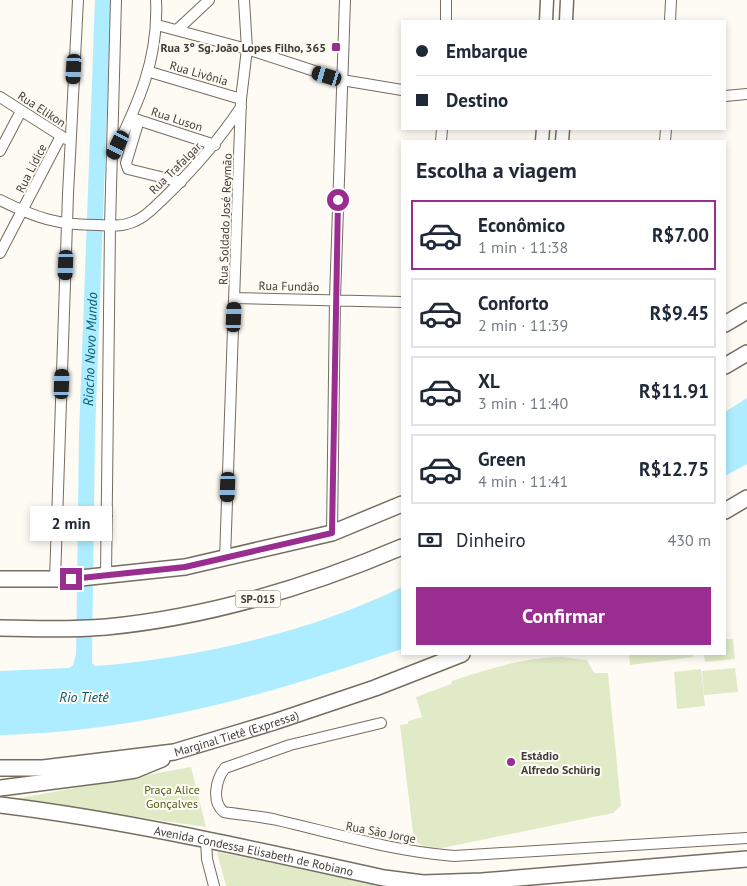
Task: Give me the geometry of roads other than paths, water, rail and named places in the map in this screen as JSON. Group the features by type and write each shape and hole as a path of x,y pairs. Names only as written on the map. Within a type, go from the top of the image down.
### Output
{"highway":[{"path":"726,323 747,311"},
{"path":"726,365 747,353"},
{"path":"726,510 747,498"},
{"path":"0,579 55,580 101,577 225,559 332,533 401,504"},
{"name":"SP-015","path":"0,628 106,627 237,605 346,571 401,547"},
{"name":"Marginal Tietê (Expressa)","path":"0,768 44,768 174,752 356,695 459,655"},
{"path":"0,788 28,786 135,770 174,752"},
{"name":"Avenida Condessa Elisabeth de Robiano","path":"0,805 75,814 206,839 384,878 423,883 482,881 747,859"}],"main road":[{"path":"546,20 547,0"},
{"path":"566,20 567,0"}],"street":[{"path":"55,580 78,0"},
{"path":"101,577 107,516 106,226 111,158 116,0"},
{"path":"156,0 158,25 150,72 135,119 126,163 128,169 181,182"},
{"path":"177,30 209,0"},
{"name":"Rua Soldado José Reymão","path":"225,559 241,102 247,50 244,0"},
{"path":"332,533 335,299 345,0"},
{"path":"446,0 446,20"},
{"path":"670,20 671,0"},
{"path":"158,25 247,50 342,80 401,90"},
{"name":"Rua Livônia","path":"150,72 241,102"},
{"path":"726,96 747,94"},
{"name":"Rua Elikon","path":"0,97 71,143"},
{"name":"Rua Trafalgar","path":"0,200 23,211 68,225 124,225 142,218 181,182 215,145 241,102"},
{"path":"0,151 21,110"},
{"path":"111,158 135,119"},
{"name":"Rua Luson","path":"135,119 215,145"},
{"name":"Rua Lídice","path":"0,254 61,136"},
{"name":"Rua Fundão","path":"234,298 401,302"},
{"path":"58,516 107,516"},
{"name":"Rua São Jorge","path":"381,723 290,745 225,768 218,782 216,799 219,808 224,812 275,820 349,840 428,854 454,856 747,838"},
{"path":"206,839 207,859 214,886"}],"water":[{"path":"747,398 747,464 726,475 726,411"},
{"name":"Rio Tietê","path":"401,587 401,649 303,681 204,708 104,727 0,735 0,671 69,668 73,665 80,639 91,639 92,663 95,666 133,662 212,650 253,640 331,617"}],"waterway":[{"name":"Riacho Novo Mundo","path":"84,660 87,435 103,0"}],"place":[{"name":"Rua 3º Sg. João Lopes Filho, 365","path":"336,47"},
{"name":"Estádio Alfredo Schürig","path":"511,762"}],"park label":[{"name":"Praça Alice Gonçalves","path":"172,796"}]}
